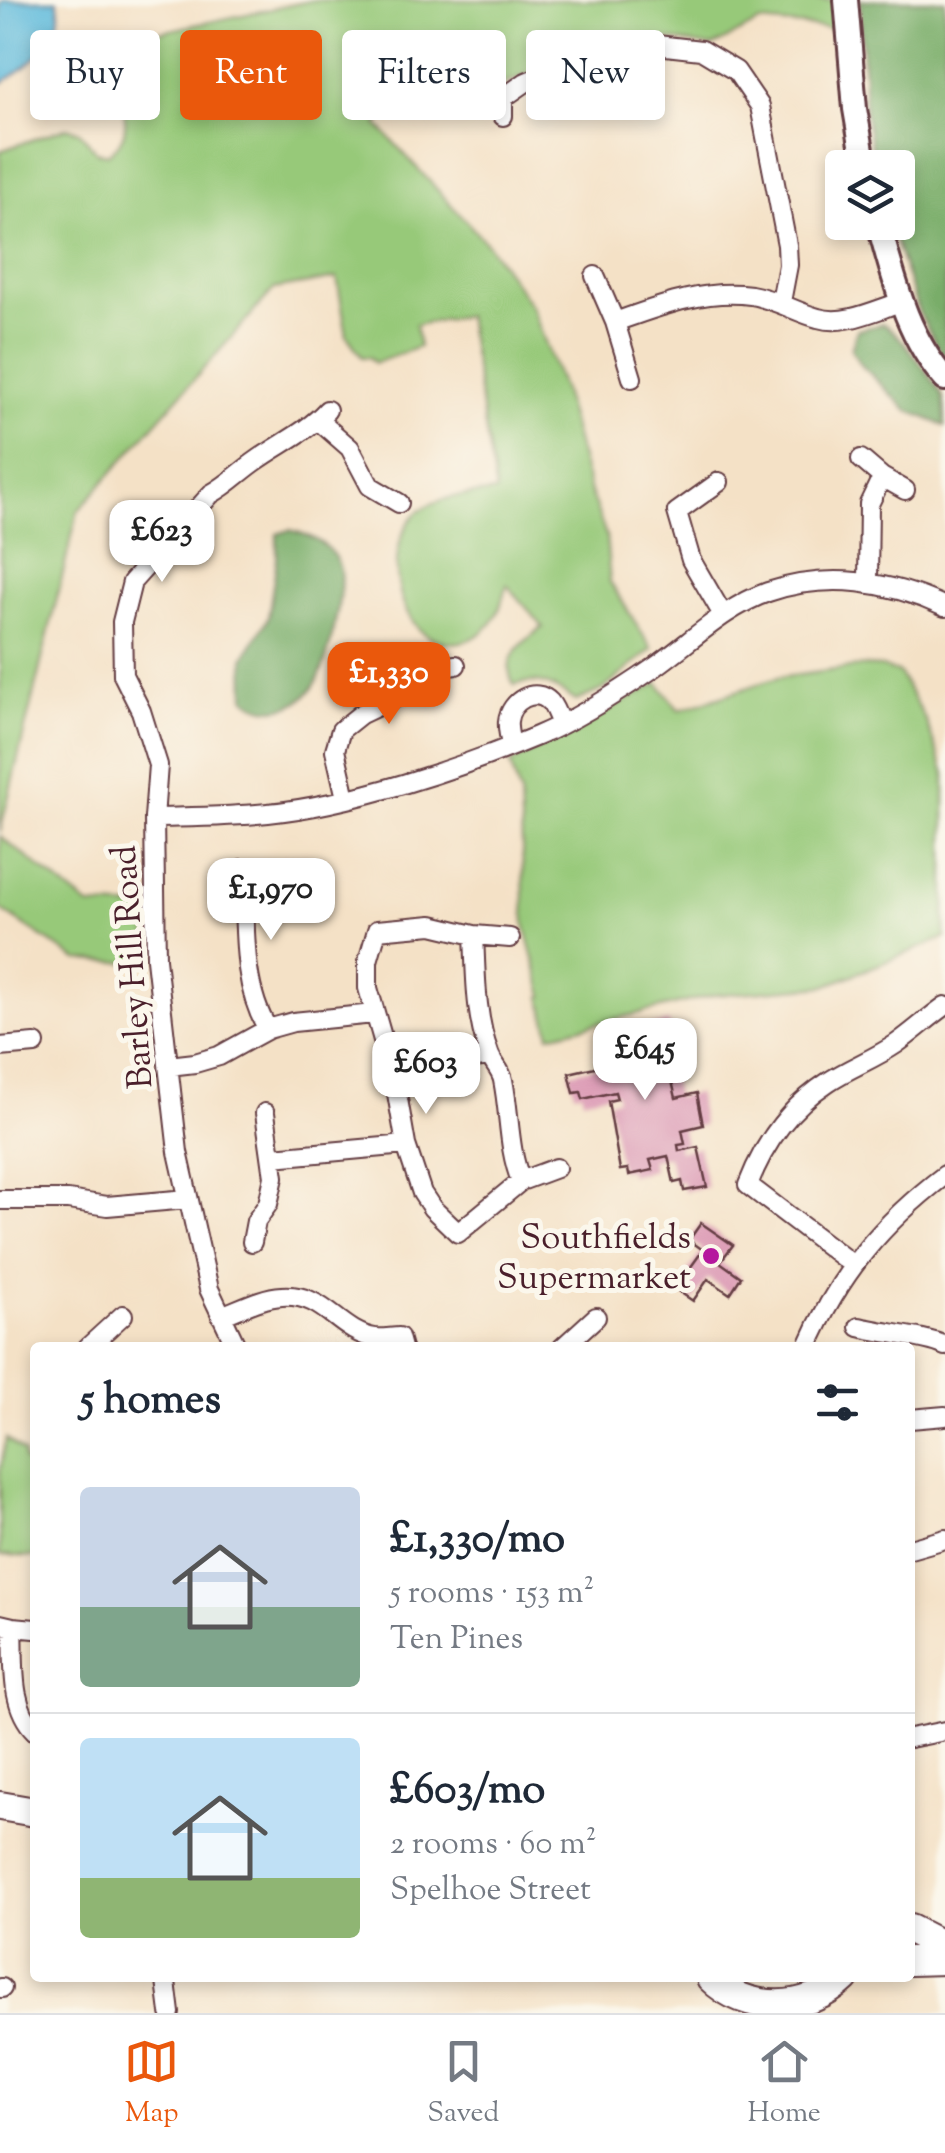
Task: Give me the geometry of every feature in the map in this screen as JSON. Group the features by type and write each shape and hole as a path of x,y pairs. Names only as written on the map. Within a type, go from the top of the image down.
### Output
{"main road":[{"path":"0,1806 30,1811"},
{"path":"915,1932 945,1947"},
{"path":"915,1961 945,1960"},
{"path":"726,1995 751,2007 776,2011 801,2008 835,1989"}],"street":[{"path":"846,0 862,150"},
{"path":"506,96 526,82 584,58 648,44 701,50 736,71 760,106 788,265 781,302"},
{"path":"883,240 901,302 928,359 945,379"},
{"path":"595,276 615,322 632,378"},
{"path":"615,322 675,300 716,294 781,302 819,319 844,321 901,302"},
{"path":"154,818 158,765 124,675 122,622 132,582 211,494 323,415 350,448 370,486 398,503"},
{"path":"861,459 906,490"},
{"path":"868,582 869,504 882,477"},
{"path":"719,482 667,511 723,615"},
{"name":"Barley Hill Road","path":"234,1342 196,1243 178,1152 156,959 154,818 269,813 346,798 510,746 561,724 656,666 723,615 769,592 824,582 868,582 908,589 945,607"},
{"path":"346,798 335,750 340,730 361,714 403,694 436,668 456,665"},
{"path":"510,746 508,719 519,700 527,696 546,698 561,724"},
{"path":"243,869 250,976 268,1029"},
{"path":"510,938 474,935 432,924 377,930 368,961 368,988 394,1082 406,1145 422,1193 458,1233 521,1182 556,1168"},
{"path":"474,935 477,1002 489,1056 502,1074 511,1152 521,1182"},
{"path":"854,1265 748,1185 760,1156 780,1125 803,1101 826,1083 897,1043 945,1006"},
{"path":"168,1066 219,1056 268,1029 292,1022 374,1014"},
{"path":"0,1046 34,1044"},
{"path":"420,1067 489,1056"},
{"path":"252,1242 256,1221 268,1204 274,1176 265,1113"},
{"path":"273,1156 406,1145"},
{"path":"810,1342 823,1310 854,1265 889,1222 945,1175"},
{"path":"0,1200 68,1200 107,1206 188,1199"},
{"path":"221,1316 277,1296 297,1296 317,1302 358,1332 376,1338 399,1336 400,1342"},
{"path":"97,1342 122,1315"},
{"path":"569,1342 596,1317"},
{"path":"859,1326 945,1346"},
{"path":"915,1418 944,1410"},
{"path":"915,1548 945,1538"},
{"path":"6,1626 16,1696 23,1720 30,1727"},
{"path":"915,1737 945,1731"},
{"path":"166,1982 170,2013"}],"green space":[{"path":"314,0 836,0 837,29 760,22 712,47 665,39 665,30 526,30 526,75 506,84 506,30 342,30 342,120 381,120 377,124 489,246 532,307 562,388 589,489 606,535 610,582 652,649 604,689 576,701 546,684 514,685 510,675 512,658 543,627 507,585 491,624 472,638 451,643 439,641 419,629 398,585 398,550 403,534 422,509 458,496 496,492 466,316 415,325 419,347 375,363 362,357 347,336 337,278 274,289 78,511 0,832 0,151 68,127 80,132 97,152 108,154 120,141 125,120 160,120 160,32"},
{"path":"860,0 945,0 945,360 919,313 895,240 915,240 915,150 872,150 865,113"},
{"path":"882,324 905,344 942,395 945,426 907,410 860,364 851,349 857,330"},
{"path":"290,530 319,542 336,559 341,576 338,606 326,658 311,690 294,704 264,708 245,697 244,658 268,618 277,534"},
{"path":"865,666 899,673 926,721 945,774 945,938 825,986 714,995 550,1035 525,925 520,794 510,764 658,683 679,710 777,678"},
{"path":"0,836 89,906 147,908 148,951 140,963 77,960 0,909"},
{"path":"6,1438 24,1453 30,1470 30,1557 0,1555 0,1472"}],"water":[{"path":"57,0 59,13 55,30 30,30 30,62 0,84 0,3"}],"building":[{"path":"669,1022 677,1058 667,1060 676,1098 697,1093 703,1125 682,1130 685,1144 678,1145 679,1151 698,1147 707,1187 684,1191 682,1181 674,1183 668,1156 650,1160 653,1170 629,1175 628,1169 620,1170 608,1101 617,1099 615,1092 583,1099 581,1092 574,1093 569,1073 608,1064 601,1028 615,1025 616,1034"},
{"name":"Southfields Supermarket","path":"701,1223 733,1245 720,1262 741,1277 730,1294 708,1279 693,1301 675,1289 703,1250 689,1240"}],"place":[{"name":"Southfields Supermarket","path":"711,1256"}]}
